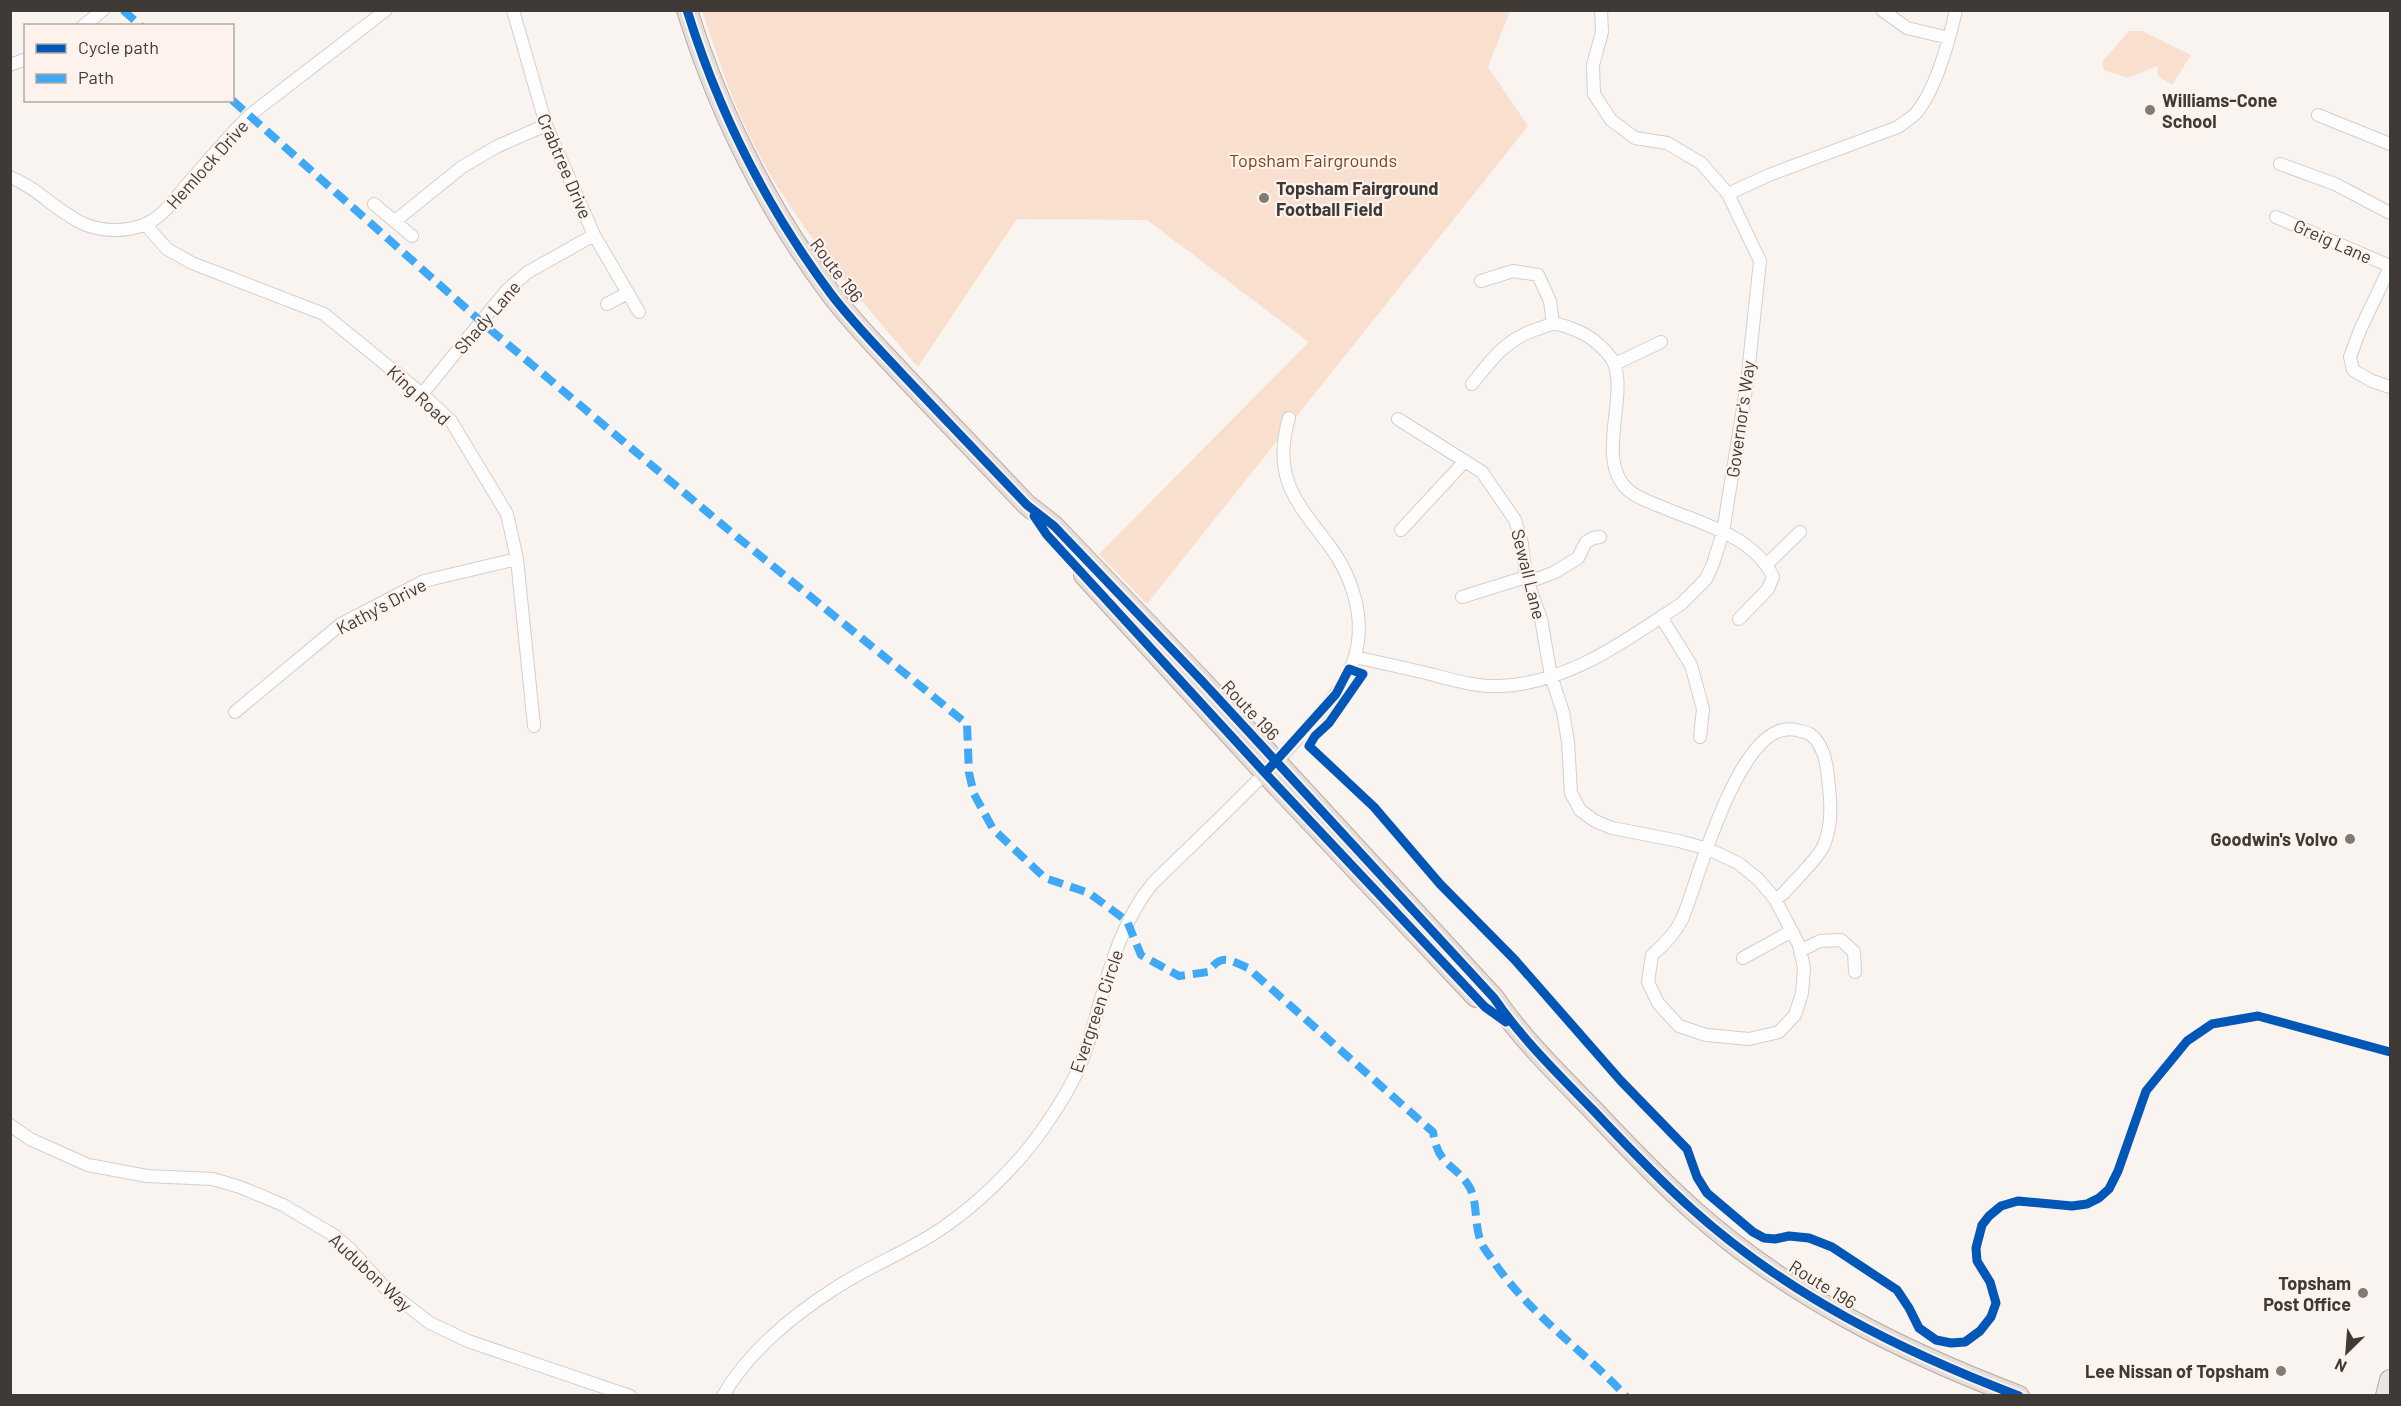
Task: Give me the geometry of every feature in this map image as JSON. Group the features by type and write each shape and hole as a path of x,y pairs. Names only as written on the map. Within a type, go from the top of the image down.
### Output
{"highway":[{"name":"Route 196","path":"687,10 721,107 777,216 832,294 868,337 1027,505 1047,535 1271,767 1485,1007 1514,1027 1642,1161 1694,1211 1760,1263 1813,1299 1910,1352 2019,1395"}],"main road":[{"path":"2386,1395 2391,1380"}],"street":[{"path":"86,24 103,10"},
{"name":"Hemlock Drive","path":"10,177 34,189 84,224 96,228 124,230 145,224 161,214 250,115 386,10"},
{"name":"Crabtree Drive","path":"513,10 546,125 594,235 639,312"},
{"name":"Governor's Way","path":"1355,657 1464,683 1498,686 1551,676 1601,655 1681,604 1706,579 1713,564 1723,532 1747,383 1760,261 1728,194 1701,163 1667,143 1635,138 1611,120 1594,94 1593,64 1602,32 1601,10"},
{"path":"1882,10 1907,28 1949,38"},
{"path":"1728,194 1809,160 1898,127 1916,113 1929,93 1949,38 1956,10"},
{"path":"2318,115 2391,144"},
{"path":"395,221 462,167 498,146 546,125"},
{"path":"2280,164 2336,184 2391,213"},
{"path":"374,204 412,236"},
{"name":"Greig Lane","path":"2276,217 2391,267"},
{"name":"King Road","path":"145,224 167,249 192,263 324,314 422,394 451,421 507,514 517,559 534,726"},
{"name":"Shady Lane","path":"422,394 507,290 528,272 594,235"},
{"path":"2391,267 2360,330 2350,357 2353,370 2372,381 2391,387"},
{"path":"1481,281 1513,271 1538,275 1550,301 1553,324"},
{"path":"607,304 628,293"},
{"path":"1472,384 1499,349 1524,334 1553,324 1568,327 1591,337 1615,364 1618,389 1614,462 1618,477 1627,489 1644,500 1723,532 1749,548 1767,564 1773,577 1768,589 1738,619"},
{"path":"1615,364 1661,342"},
{"path":"1289,418 1283,437 1284,466 1299,507 1348,575 1357,610 1355,657"},
{"name":"Sewall Lane","path":"1398,419 1482,472 1515,520 1522,543 1526,577 1541,619 1551,676 1563,712 1568,742 1571,793 1580,810 1595,821 1612,828 1708,849"},
{"path":"1401,530 1465,461"},
{"path":"1767,564 1800,532"},
{"path":"1462,597 1526,577 1537,579 1556,572 1578,558 1586,542 1600,537"},
{"name":"Kathy's Drive","path":"235,712 340,624 424,581 517,559"},
{"path":"1661,617 1691,665 1704,709 1700,737"},
{"name":"Evergreen Circle","path":"723,1395 771,1336 835,1288 931,1236 970,1208 1014,1165 1052,1113 1083,1058 1127,921 1140,898 1271,767 1336,694 1355,657"},
{"path":"1708,849 1738,863 1758,879 1775,899 1800,951 1804,968 1802,993 1795,1015 1779,1032 1749,1039 1706,1035 1679,1026 1658,1004 1648,982 1652,955 1669,941 1682,919 1726,800 1755,751 1769,735 1787,728 1809,733 1825,752 1831,802 1830,820 1823,847 1783,894 1775,899"},
{"path":"1743,958 1792,931"},
{"path":"1800,951 1820,941 1841,940 1854,952 1856,972"},
{"name":"Audubon Way","path":"10,1125 30,1139 88,1165 147,1176 213,1179 284,1205 335,1236 387,1290 430,1323 468,1341 630,1395"}],"green space":[{"name":"Topsham Fairgrounds","path":"702,11 1510,11 1488,67 1528,126 1147,604 1099,554 1309,342 1147,220 1017,219 918,367 829,260 770,174 738,111"},
{"path":"2129,31 2142,31 2191,55 2172,85 2158,76 2157,66 2128,78 2104,70 2102,62"}],"marked path":[{"path":"123,10 139,24"},
{"path":"234,102 486,326 725,527 967,724 969,773 974,794 993,829 1045,878 1089,893 1127,921 1141,955 1179,976 1208,972 1222,960 1248,968 1433,1132 1439,1153 1470,1188 1481,1242 1496,1265 1526,1301 1626,1396"}],"cycle path":[{"path":"687,10 714,86 747,158 786,228 839,305 1027,505 1054,526 1202,681 1494,998 1516,1028 1554,1070 1680,1198 1729,1241 1767,1269 1847,1318 1889,1340 2019,1396"},
{"path":"1034,516 1047,535 1265,773 1485,1007 1506,1022"},
{"path":"1265,773 1336,694 1349,669 1363,674 1329,723 1315,736 1309,746 1374,807 1440,884 1515,960 1621,1081 1687,1149 1697,1177 1707,1193 1753,1232 1764,1238 1775,1239 1789,1236 1809,1238 1832,1247 1897,1290 1919,1328 1936,1340 1951,1343 1965,1342 1980,1331 1991,1317 1996,1303 1990,1282 1977,1261 1976,1248 1982,1225 1989,1216 2001,1206 2018,1201 2072,1206 2087,1204 2099,1198 2109,1189 2118,1171 2146,1091 2187,1041 2212,1024 2258,1016 2390,1052"}],"place":[{"name":"Williams-Cone School","path":"2150,110"},
{"name":"Topsham Fairground Football Field","path":"1264,198"},
{"name":"Goodwin's Volvo","path":"2350,839"},
{"name":"Topsham Post Office","path":"2363,1293"},
{"name":"Lee Nissan of Topsham","path":"2281,1371"}]}
